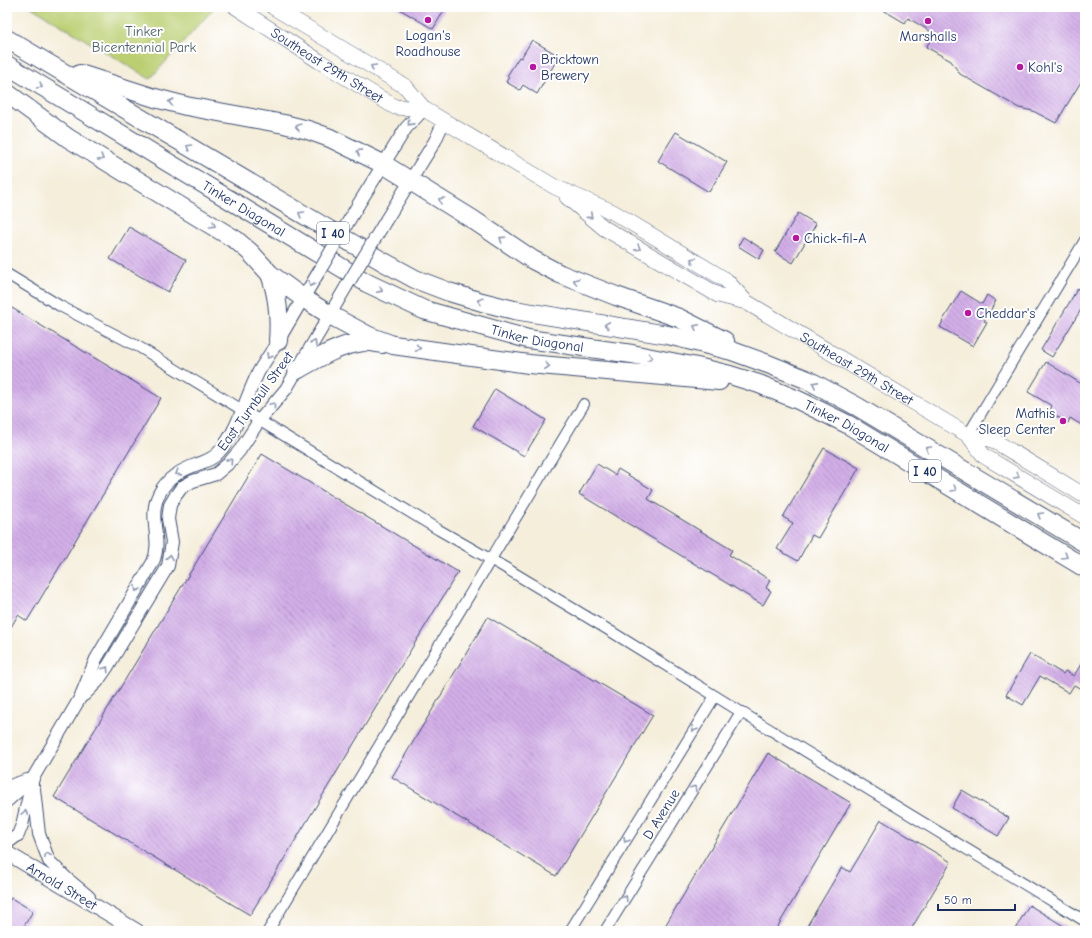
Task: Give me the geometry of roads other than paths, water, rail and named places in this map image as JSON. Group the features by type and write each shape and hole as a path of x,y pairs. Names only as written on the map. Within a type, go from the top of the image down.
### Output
{"highway":[{"name":"Tinker Diagonal","path":"7,39 376,258 415,278 449,292 514,310 646,330 732,351 768,364 808,380 858,407 1085,543"},
{"path":"48,63 155,98 186,106 284,124 308,130 355,149 383,164 410,182 472,218 533,260 560,274 616,296 679,318 768,364"},
{"name":"Tinker Diagonal","path":"7,65 367,283 424,310 528,339 663,359 730,375 759,384 798,400 847,424 1085,568"},
{"path":"7,92 68,138 236,240 250,252 270,274 303,298 330,315 369,336 393,345"},
{"path":"270,274 276,290 280,320 278,341"},
{"path":"297,370 323,355 364,342 529,364 759,384"}],"main road":[{"name":"Southeast 29th Street","path":"236,7 318,61 395,107 424,109"},
{"name":"Southeast 29th Street","path":"273,7 406,87 424,109 555,187 604,228 718,295 746,302 968,435 992,440 1085,496"},
{"name":"Southeast 29th Street","path":"968,435 984,456 1085,517"},
{"name":"Arnold Street","path":"7,853 137,931"}],"street":[{"name":"East Turnbull Street","path":"7,843 18,835 20,830 33,778 80,698 96,659 153,562 157,546 153,521 154,509 158,496 165,484 175,474 213,459 231,436 259,372 383,164 406,128 424,109"},
{"name":"East Turnbull Street","path":"80,698 97,682 108,666 168,566 172,542 168,518 170,505 176,495 182,487 193,480 216,474 229,463 240,450 259,421 286,389 410,182 444,121"},
{"path":"968,435 1085,240"},
{"path":"7,274 60,306 139,347 439,530 607,629 741,712 1085,920"},
{"path":"268,931 584,404"},
{"path":"570,931 715,696"},
{"name":"D Avenue","path":"605,931 741,712"},
{"name":"East Turnbull Street","path":"7,801 33,778"},
{"path":"7,787 33,778 39,834 49,861 66,878 116,919"}],"place":[{"name":"Logan's Roadhouse","path":"428,20"},
{"name":"Marshalls","path":"928,21"},
{"name":"Bricktown Brewery","path":"533,67"},
{"name":"Kohl's","path":"1020,67"},
{"name":"Chick-fil-A","path":"796,238"},
{"name":"Cheddar's","path":"968,313"},
{"name":"Mathis Sleep Center","path":"1063,421"}],"park label":[{"name":"Tinker Bicentennial Park","path":"144,40"}]}
